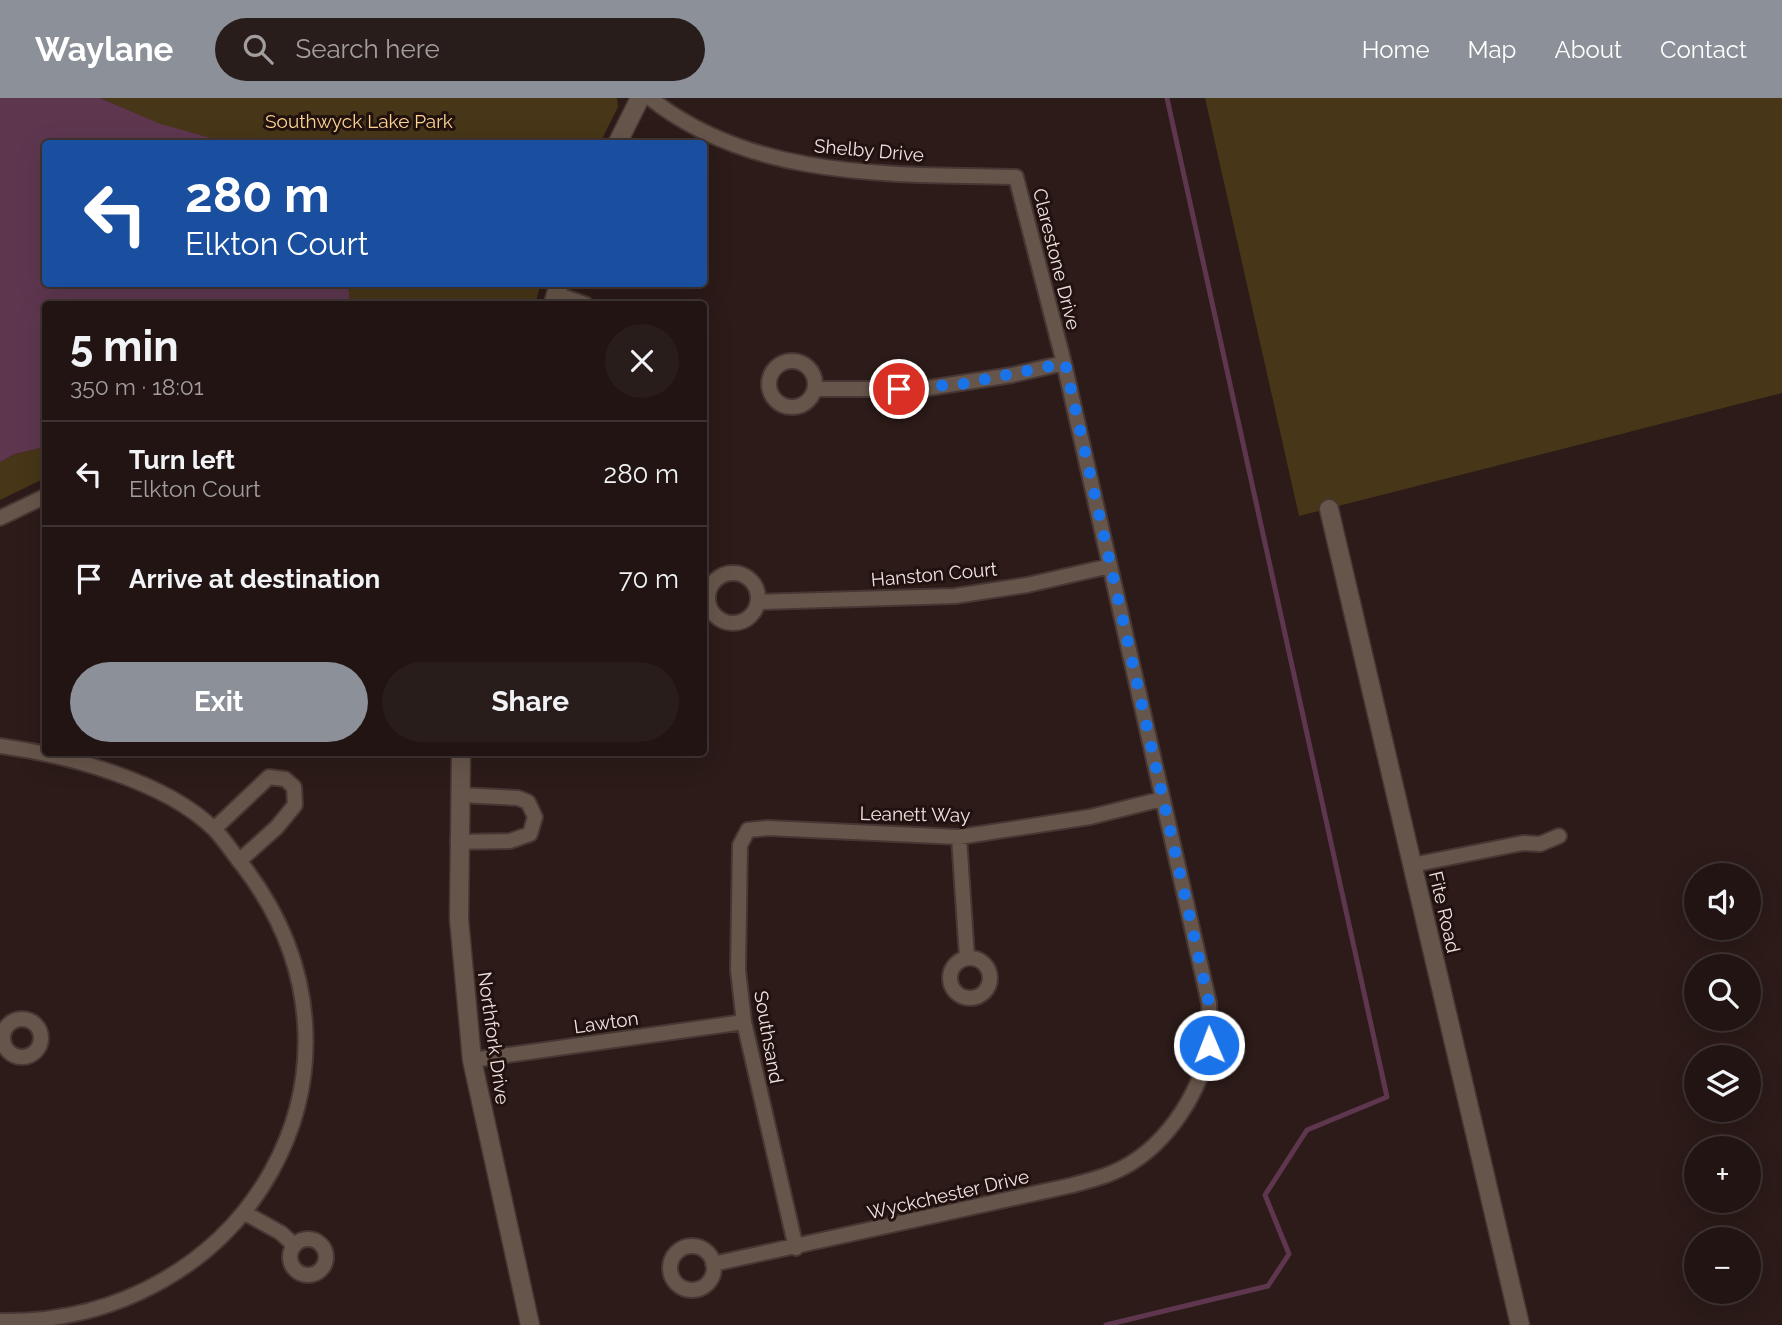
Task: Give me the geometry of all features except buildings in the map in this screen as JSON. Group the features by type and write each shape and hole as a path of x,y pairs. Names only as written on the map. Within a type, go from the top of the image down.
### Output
{"street":[{"path":"619,140 640,98"},
{"name":"Shelby Drive","path":"650,98 671,115 704,131 788,161 829,169 879,173 1016,177"},
{"name":"Clarestone Drive","path":"1016,177 1065,363 1209,1003 1209,1045 1199,1077 1174,1124"},
{"path":"556,294 576,301"},
{"path":"815,389 922,389 1000,378 1065,363"},
{"path":"0,518 42,498"},
{"name":"Fite Road","path":"1329,509 1520,1325"},
{"name":"Hanston Court","path":"758,603 955,596 1027,585 1110,566"},
{"path":"0,746 42,753"},
{"path":"0,1321 38,1322 81,1315 126,1300 191,1266 245,1213 270,1177 283,1150 300,1089 305,1036 294,964 287,939 264,895 214,829 174,802 113,772 79,760 56,756"},
{"name":"Northfork Drive","path":"461,756 459,919 472,1060 530,1325"},
{"path":"214,829 269,777 285,779 294,787 295,805 277,827 239,861"},
{"path":"458,842 510,841 530,835 535,817 528,802 518,798 459,795"},
{"name":"Leanett Way","path":"748,830 768,828 960,837 1090,817 1162,799"},
{"name":"Southsand","path":"748,830 740,845 738,970 744,1022 796,1248"},
{"path":"1412,865 1502,847 1540,844 1559,836"},
{"path":"960,837 967,958"},
{"name":"Lawton","path":"472,1060 744,1022"},
{"name":"Wyckchester Drive","path":"713,1264 796,1248 1073,1185 1115,1172 1147,1153 1174,1124"},
{"path":"245,1213 281,1233 294,1245"}],"green space":[{"name":"Southwyck Lake Park","path":"100,98 617,98 618,107 602,140 217,140 159,124"},
{"path":"1205,98 1782,98 1782,393 1299,516"},
{"path":"348,287 540,287 536,301 350,301"},
{"path":"42,448 42,479 0,500 0,462 15,454"}],"shaded area":[{"path":"0,98 100,98 158,123 218,140 42,140 42,287 348,287 350,301 42,301 42,448 15,454 0,462"}],"waterway":[{"path":"1106,1325 1268,1286 1289,1254 1265,1195 1307,1130 1387,1097 1167,98"}],"route":[{"path":"899,389 962,384 1065,363 1209,1003 1209,1045"}]}
